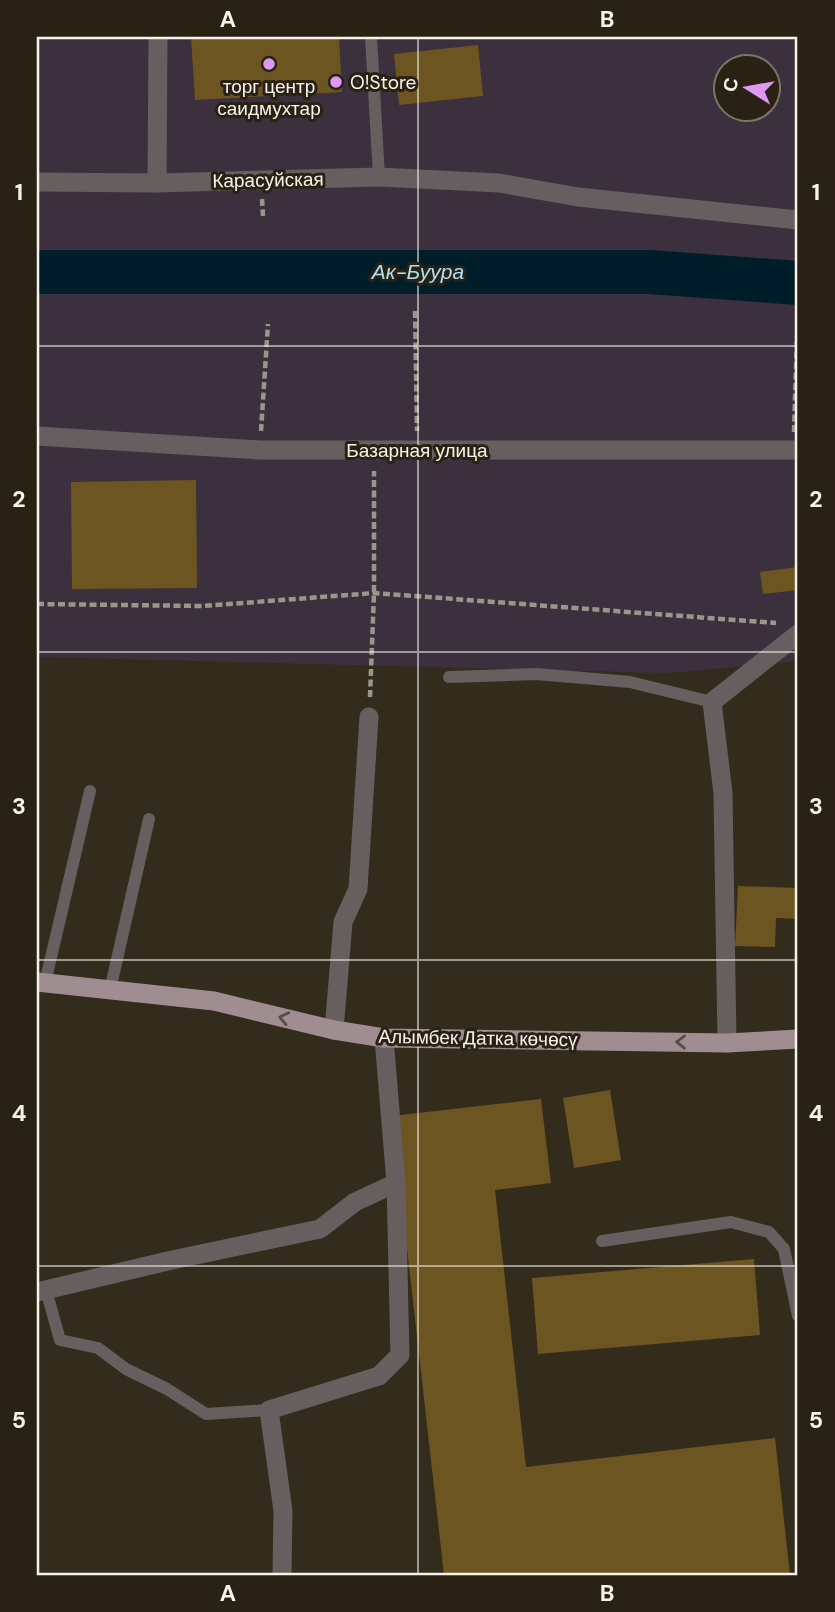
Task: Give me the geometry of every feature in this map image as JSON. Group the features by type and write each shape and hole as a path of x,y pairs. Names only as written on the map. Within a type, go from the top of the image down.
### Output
{"main road":[{"name":"Алымбек Датка көчөсү","path":"41,983 214,1001 334,1030 384,1038 727,1043 798,1039"}],"street":[{"path":"157,183 158,37"},
{"name":"Карасуйская","path":"37,182 157,183 379,177 499,183 578,197 798,220"},
{"name":"Базарная улица","path":"37,436 260,450 796,450"},
{"path":"727,1043 723,793 712,702 791,629"},
{"path":"334,1030 343,922 358,889 369,717"},
{"path":"282,1575 283,1511 269,1410 379,1376 400,1355 396,1183 384,1038"},
{"path":"41,1291 320,1229 355,1202 396,1183"}],"lane":[{"path":"371,37 379,177"},
{"path":"449,677 536,674 630,682 712,702"},
{"path":"41,983 90,791"},
{"path":"110,990 149,819"},
{"path":"602,1241 731,1222 769,1232 784,1250 798,1316"},
{"path":"41,1291 60,1339 98,1348 126,1369 167,1389 206,1414 269,1410"}],"path":[{"path":"415,311 417,450"},
{"path":"260,450 268,324"},
{"path":"796,450 797,336"},
{"path":"369,717 374,593 374,450"},
{"path":"37,604 203,606 374,593 791,629"}],"shaded area":[{"path":"37,37 798,37 798,661 669,673 37,657"}],"building":[{"path":"191,37 339,37 342,92 195,100"},
{"path":"478,45 483,96 399,105 394,54"},
{"path":"196,480 197,588 72,589 71,482"},
{"path":"798,567 798,590 763,594 760,572"},
{"path":"738,886 798,888 798,919 776,918 775,947 735,946"},
{"path":"610,1090 621,1160 574,1168 563,1098"},
{"path":"541,1099 551,1183 495,1190 526,1467 775,1438 790,1575 444,1575 392,1116"},
{"path":"754,1259 760,1335 538,1354 532,1278"}],"waterway":[{"name":"Ак-Буура","path":"37,272 650,272 798,283"}],"place":[{"name":"торг центр саидмухтар","path":"269,64"},
{"name":"O!Store","path":"336,82"}]}
